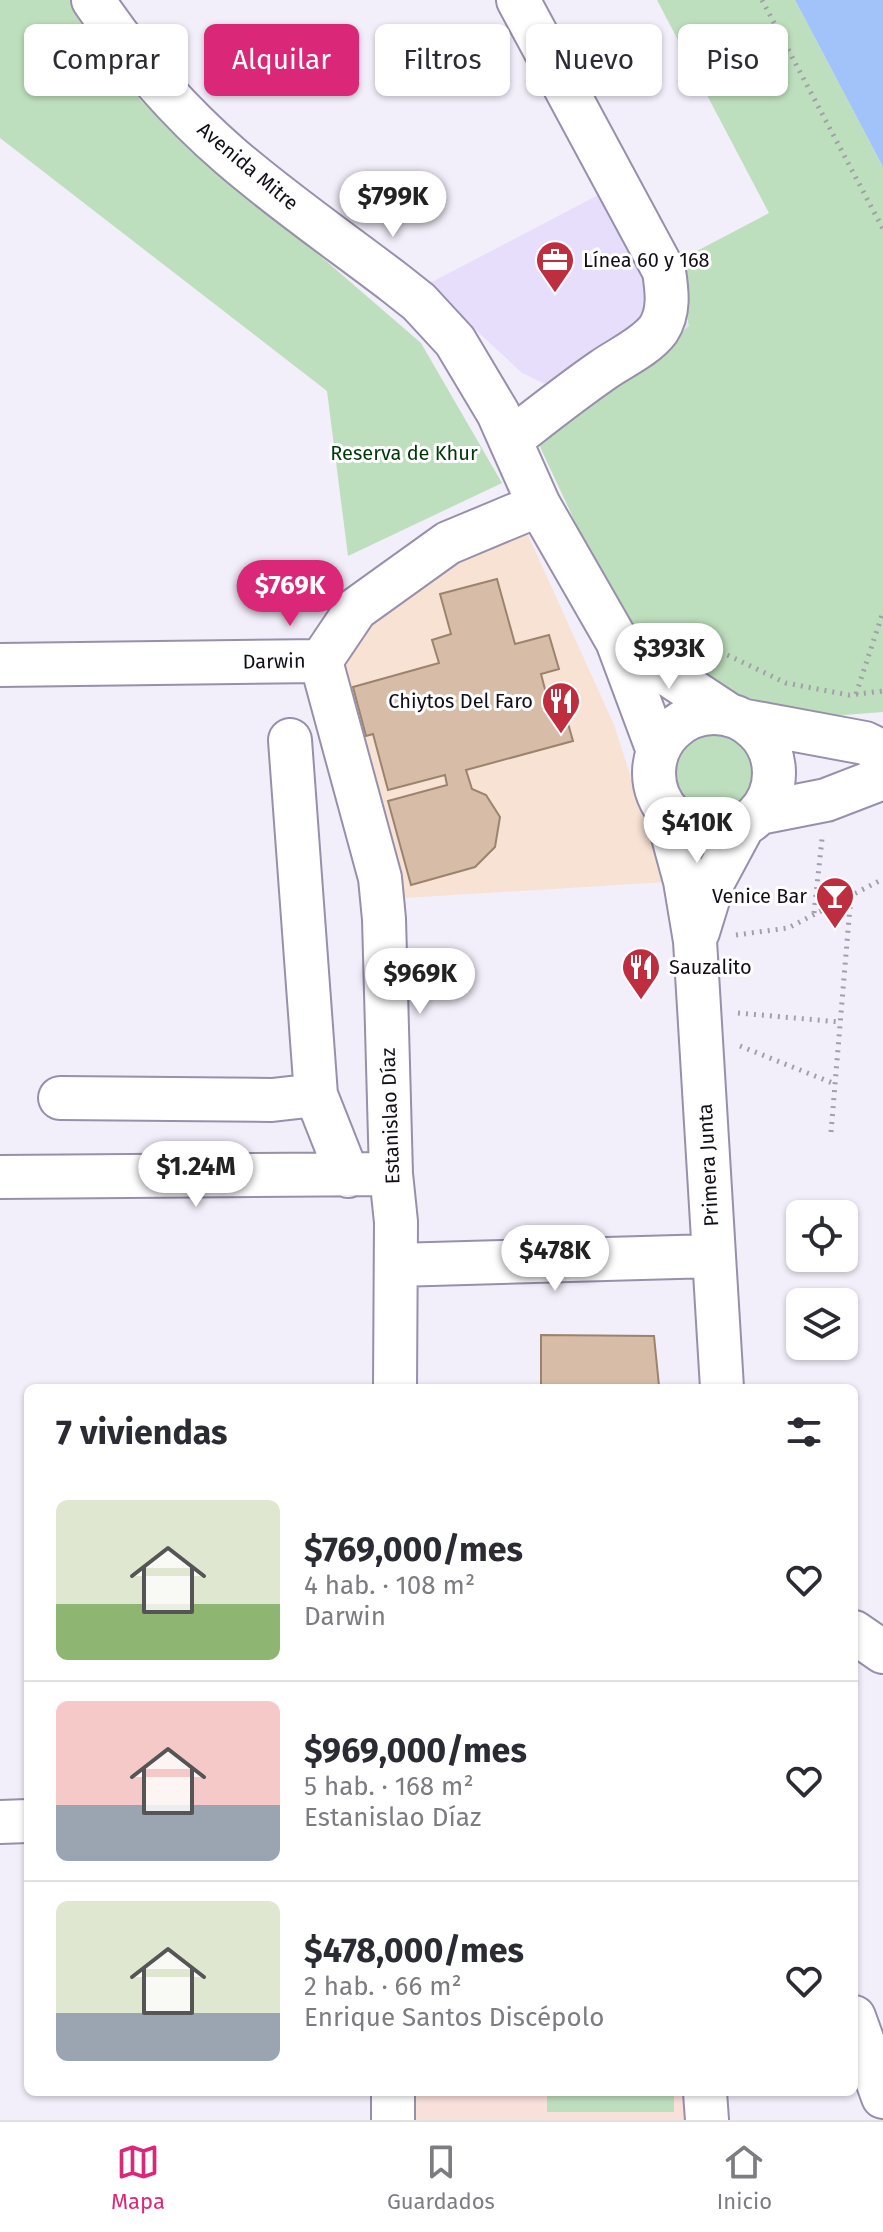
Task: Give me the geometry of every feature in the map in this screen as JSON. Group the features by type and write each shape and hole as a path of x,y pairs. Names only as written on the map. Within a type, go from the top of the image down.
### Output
{"street":[{"name":"Avenida Mitre","path":"93,0 119,38 169,98 230,157 419,302 455,341 498,413 539,505 629,649 658,751"},
{"path":"510,440 647,340 665,315 668,296 664,271 518,0"},
{"name":"Darwin","path":"0,665 321,661 356,609 425,559 448,543 539,505"},
{"name":"Avenida Mitre","path":"629,649 736,717"},
{"name":"Estanislao Díaz","path":"321,661 380,878 396,1265 395,1384"},
{"path":"705,713 736,717 878,753 826,800 752,820 723,833 702,833 683,825 666,811 656,793 653,772 658,751 668,733 685,720 705,713"},
{"path":"736,717 761,735 772,753 775,774 771,795 752,820"},
{"path":"290,740 316,1095 348,1176"},
{"name":"Primera Junta","path":"666,811 685,881 695,941 722,1384"},
{"name":"Primera Junta","path":"695,941 714,880 752,820"},
{"path":"60,1098 272,1100 316,1095"},
{"path":"0,1177 391,1174"},
{"path":"396,1265 713,1256"},
{"path":"858,1635 883,1652"},
{"path":"0,1822 24,1821"},
{"path":"858,2028 883,2097"},
{"path":"393,2096 393,2120"},
{"path":"705,2096 707,2120"}],"path":[{"path":"762,0 883,229"},
{"path":"856,694 883,612"},
{"path":"629,649 683,627 719,651 786,683 856,694 883,691"},
{"path":"814,914 826,800"},
{"path":"695,941 788,928 883,879"},
{"path":"831,1132 851,895"},
{"path":"700,1020 840,1022"},
{"path":"700,1020 835,1084"}],"shaded area":[{"name":"Línea 60 y 168","path":"606,191 690,326 610,391 577,399 522,373 450,306 430,283"},
{"path":"527,533 614,725 665,882 405,898 338,647 412,580"},
{"path":"406,2096 692,2096 695,2120 406,2120"}],"green space":[{"name":"Reserva de Khur","path":"0,0 70,0 87,24 24,24 24,96 137,96 421,343 502,483 348,556 327,391 0,138"},
{"path":"657,0 795,0 883,167 883,712 806,718 732,692 634,626 606,588 533,432 577,399 610,391 689,326 674,263 769,213 707,96 788,96 788,24 678,24 678,40"},
{"path":"714,729 738,736 750,748 757,772 750,796 738,808 714,815 690,808 678,796 671,772 678,748 690,736"},
{"path":"547,2096 674,2096 674,2112 547,2112"}],"water":[{"path":"795,0 883,0 883,167"}],"building":[{"path":"497,579 515,644 549,635 559,669 541,674 552,716 565,713 573,741 466,770 472,789 486,795 500,817 495,847 475,867 411,885 388,801 447,785 445,775 388,790 373,734 366,736 353,687 439,663 432,640 451,634 440,594"},
{"path":"541,1335 654,1336 659,1384 541,1384"}],"place":[{"name":"Línea 60 y 168","path":"555,294"},
{"name":"Chiytos Del Faro","path":"561,735"},
{"name":"Venice Bar","path":"835,930"},
{"name":"Sauzalito","path":"641,1001"}]}
